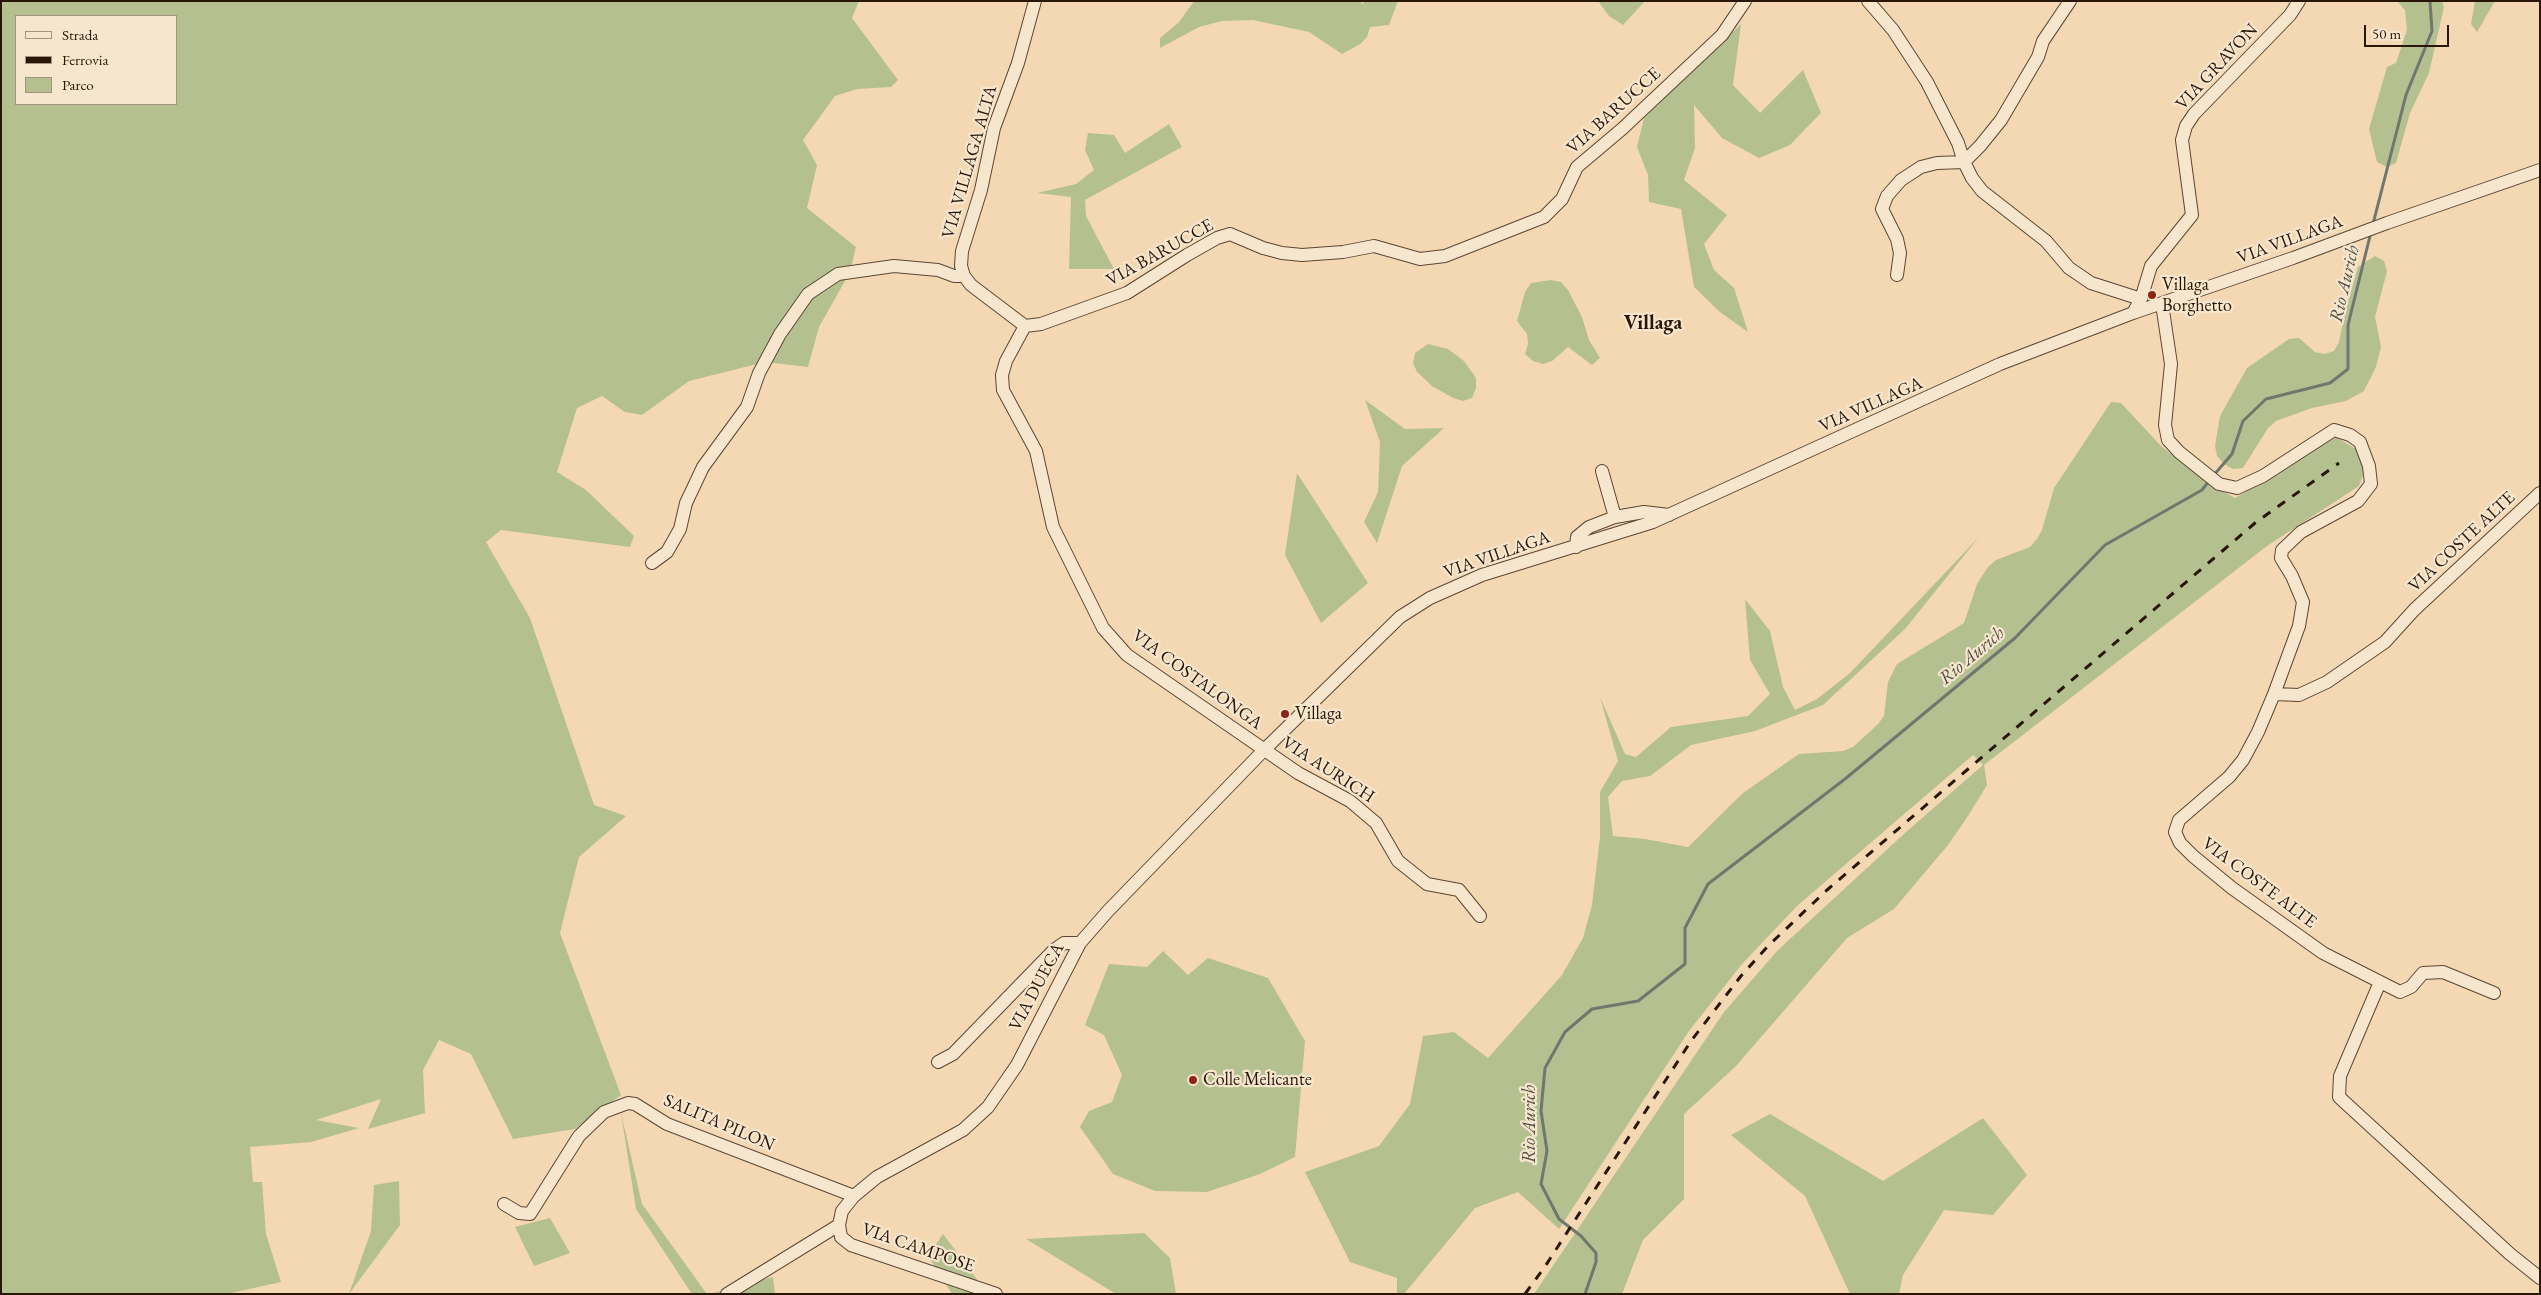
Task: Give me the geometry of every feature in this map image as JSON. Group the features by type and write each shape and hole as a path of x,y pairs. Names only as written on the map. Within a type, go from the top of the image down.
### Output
{"street":[{"name":"VIA VILLAGA ALTA","path":"964,276 961,266 966,234 981,190 994,128 1018,63 1035,1"},
{"name":"VIA BARUCCE","path":"1025,326 1041,324 1127,293 1187,255 1217,238 1230,234 1263,248 1282,253 1302,255 1343,252 1374,246 1420,259 1445,256 1544,217 1562,199 1577,167 1622,129 1722,35 1745,1"},
{"path":"1868,1 1893,30 1927,82 1958,142 1964,162 1972,178 1982,191 2046,241 2069,268 2091,283 2141,299"},
{"path":"1897,275 1900,253 1897,239 1882,209 1887,196 1901,180 1921,167 1937,163 1964,162 2001,120 2038,57 2043,41 2070,1"},
{"name":"VIA GRAVON","path":"2133,313 2141,299 2151,266 2192,216 2182,140 2186,126 2194,114 2290,15 2299,1"},
{"name":"VIA VILLAGA","path":"1264,750 1400,617 1430,598 1482,575 1576,547 1669,515 2000,364 2133,313 2540,170"},
{"path":"652,563 667,552 680,529 686,503 704,466 747,407 759,373 780,334 808,294 838,274 894,266 938,270 954,276 964,276 972,286 1025,326"},
{"path":"2162,304 2171,364 2165,425 2168,440 2203,473 2219,484 2237,488 2254,480 2334,430 2350,435 2360,442 2369,466 2371,484 2358,501 2301,532 2282,550 2281,558 2292,576 2303,602 2299,626 2274,694"},
{"name":"VIA COSTALONGA","path":"1025,326 1006,361 1002,376 1003,390 1036,451 1053,527 1102,628 1128,654 1264,750"},
{"path":"1602,471 1615,517"},
{"name":"VIA COSTE ALTE","path":"2494,992 2443,972 2423,973 2411,987 2400,992 2380,982 2323,953 2232,888 2193,856 2180,843 2175,832 2179,820 2229,777 2243,760 2258,732 2274,694 2299,695 2327,682 2385,642 2414,610 2540,493"},
{"path":"1576,547 1577,537 1588,527 1615,517 1644,512 1669,515"},
{"name":"VIA AURICH","path":"1264,750 1298,772 1350,801 1376,823 1398,861 1427,884 1460,890 1480,916"},
{"name":"VIA DUECA","path":"839,1225 842,1211 854,1196 877,1177 962,1130 988,1107 1017,1065 1080,943 1121,897 1264,750"},
{"path":"938,1062 952,1054 1054,950 1064,943 1080,943"},
{"path":"2380,982 2340,1076 2339,1097 2510,1254 2540,1278"},
{"name":"SALITA PILON","path":"504,1204 519,1213 530,1214 579,1136 604,1112 628,1103 635,1104 667,1124 854,1196"},
{"path":"728,1294 839,1225"},
{"name":"VIA CAMPOSE","path":"839,1225 841,1237 851,1245 996,1294"}],"green space":[{"path":"1,1 859,1 852,18 898,80 891,87 857,89 835,96 803,140 817,165 807,208 856,247 850,272 819,327 808,367 765,362 689,381 642,415 625,412 602,396 577,408 557,472 586,490 634,536 630,547 501,530 486,542 530,618 594,805 626,816 579,857 560,933 621,1095 575,1129 513,1139 471,1054 439,1040 423,1070 425,1113 368,1129 381,1099 316,1120 359,1128 311,1142 250,1147 253,1182 262,1182 266,1234 281,1282 227,1294 1,1294"},
{"path":"1194,1 1361,1 1362,4 1365,1 1398,1 1389,25 1370,27 1367,37 1360,44 1342,54 1309,32 1253,20 1222,21 1199,27 1160,48 1160,38 1179,22"},
{"path":"1598,1 1645,1 1623,25 1609,16"},
{"path":"2397,1 2442,1 2444,7 2429,73 2410,113 2396,163 2387,167 2377,162 2369,129 2387,67 2396,63 2407,30 2405,10"},
{"path":"2475,1 2495,1 2477,32 2471,24"},
{"path":"1741,24 1733,85 1760,113 1803,70 1821,113 1790,145 1759,158 1722,138 1694,105 1695,148 1684,180 1727,215 1704,244 1714,270 1734,288 1748,332 1720,312 1694,287 1681,209 1649,202 1648,175 1637,147 1644,118"},
{"path":"1169,124 1182,147 1085,200 1086,216 1114,269 1069,269 1071,197 1037,193 1076,184 1094,170 1085,150 1088,133 1114,135 1125,153"},
{"path":"2375,256 2384,261 2387,271 2375,317 2381,347 2376,367 2364,391 2346,401 2312,408 2276,421 2268,428 2243,468 2233,469 2224,464 2217,456 2215,446 2220,416 2247,368 2289,339 2299,338 2315,352 2324,354 2334,351 2339,342 2345,312 2358,267"},
{"path":"1551,280 1561,282 1568,290 1582,317 1589,340 1600,358 1592,365 1568,347 1552,361 1543,364 1533,361 1525,354 1528,344 1527,334 1517,321 1525,292 1531,283"},
{"path":"1428,344 1448,349 1464,361 1476,378 1476,388 1472,398 1463,401 1453,398 1432,386 1417,372 1413,363 1415,353"},
{"path":"1365,400 1405,429 1444,428 1402,466 1377,543 1364,522 1378,492 1380,442"},
{"path":"2111,402 2121,403 2161,446 2207,483 2235,498 2336,437 2356,449 2364,472 2359,486 2267,546 1984,765 1987,785 1968,816 1948,845 1894,909 1847,938 1736,1066 1684,1114 1684,1199 1643,1240 1622,1294 1534,1294 1724,1012 1778,950 1906,832 1983,765 1973,755 1797,906 1742,964 1689,1031 1559,1229 1518,1192 1475,1208 1404,1294 1397,1294 1397,1278 1350,1262 1305,1172 1379,1146 1410,1104 1423,1036 1454,1032 1488,1058 1562,975 1583,938 1592,905 1600,837 1600,792 1618,761 1600,697 1625,754 1636,757 1671,727 1748,716 1770,694 1750,660 1745,599 1770,631 1783,687 1795,710 1817,699 1850,673 1979,537 1905,629 1823,705 1755,731 1691,745 1650,776 1622,781 1608,797 1613,836 1645,839 1688,847 1743,793 1799,754 1843,751 1853,747 1878,724 1884,716 1888,682 1897,664 1964,623 1977,584 1988,567 1996,560 2030,547 2037,539 2042,530 2054,488"},
{"path":"1297,473 1368,583 1321,623 1285,555"},
{"path":"1163,951 1188,975 1208,958 1268,978 1305,1041 1295,1157 1260,1174 1207,1192 1155,1191 1113,1174 1080,1127 1089,1111 1112,1102 1122,1075 1104,1035 1085,1025 1109,964 1147,967"},
{"path":"621,1113 642,1204 707,1294 692,1294 636,1209"},
{"path":"1770,1114 1883,1181 1983,1118 2027,1175 1993,1215 1944,1210 1903,1275 1899,1294 1850,1294 1805,1196 1731,1135"},
{"path":"399,1181 400,1225 349,1294 371,1231 374,1185"},
{"path":"550,1218 570,1253 534,1266 515,1227"},
{"path":"1144,1233 1170,1258 1176,1294 1116,1294 1026,1239"},
{"path":"943,1234 988,1294 952,1294 928,1256"},
{"path":"773,1277 775,1294 709,1294"}],"waterway":[{"name":"Rio Aurich","path":"2373,224 2406,95 2432,31 2430,1"},
{"name":"Rio Aurich","path":"2213,476 2232,454 2243,421 2266,399 2330,383 2348,369 2348,325 2371,232"},
{"name":"Rio Aurich","path":"1585,1294 1596,1262 1596,1253 1581,1236 1559,1219 1541,1184 1547,1151 1541,1111 1545,1068 1565,1032 1592,1009 1638,1001 1685,964 1685,928 1708,884 1845,779 2015,638 2105,545 2202,490 2209,481"}],"railway":[{"path":"1525,1294 1544,1268 1691,1041 1741,976 1768,946 1827,890 2255,523 2339,463"}],"place":[{"name":"Villaga Borghetto","path":"2152,295"},
{"name":"Villaga","path":"1285,714"},
{"name":"Colle Melicante","path":"1193,1080"}],"district":[{"name":"Villaga","path":"1653,324"}]}
